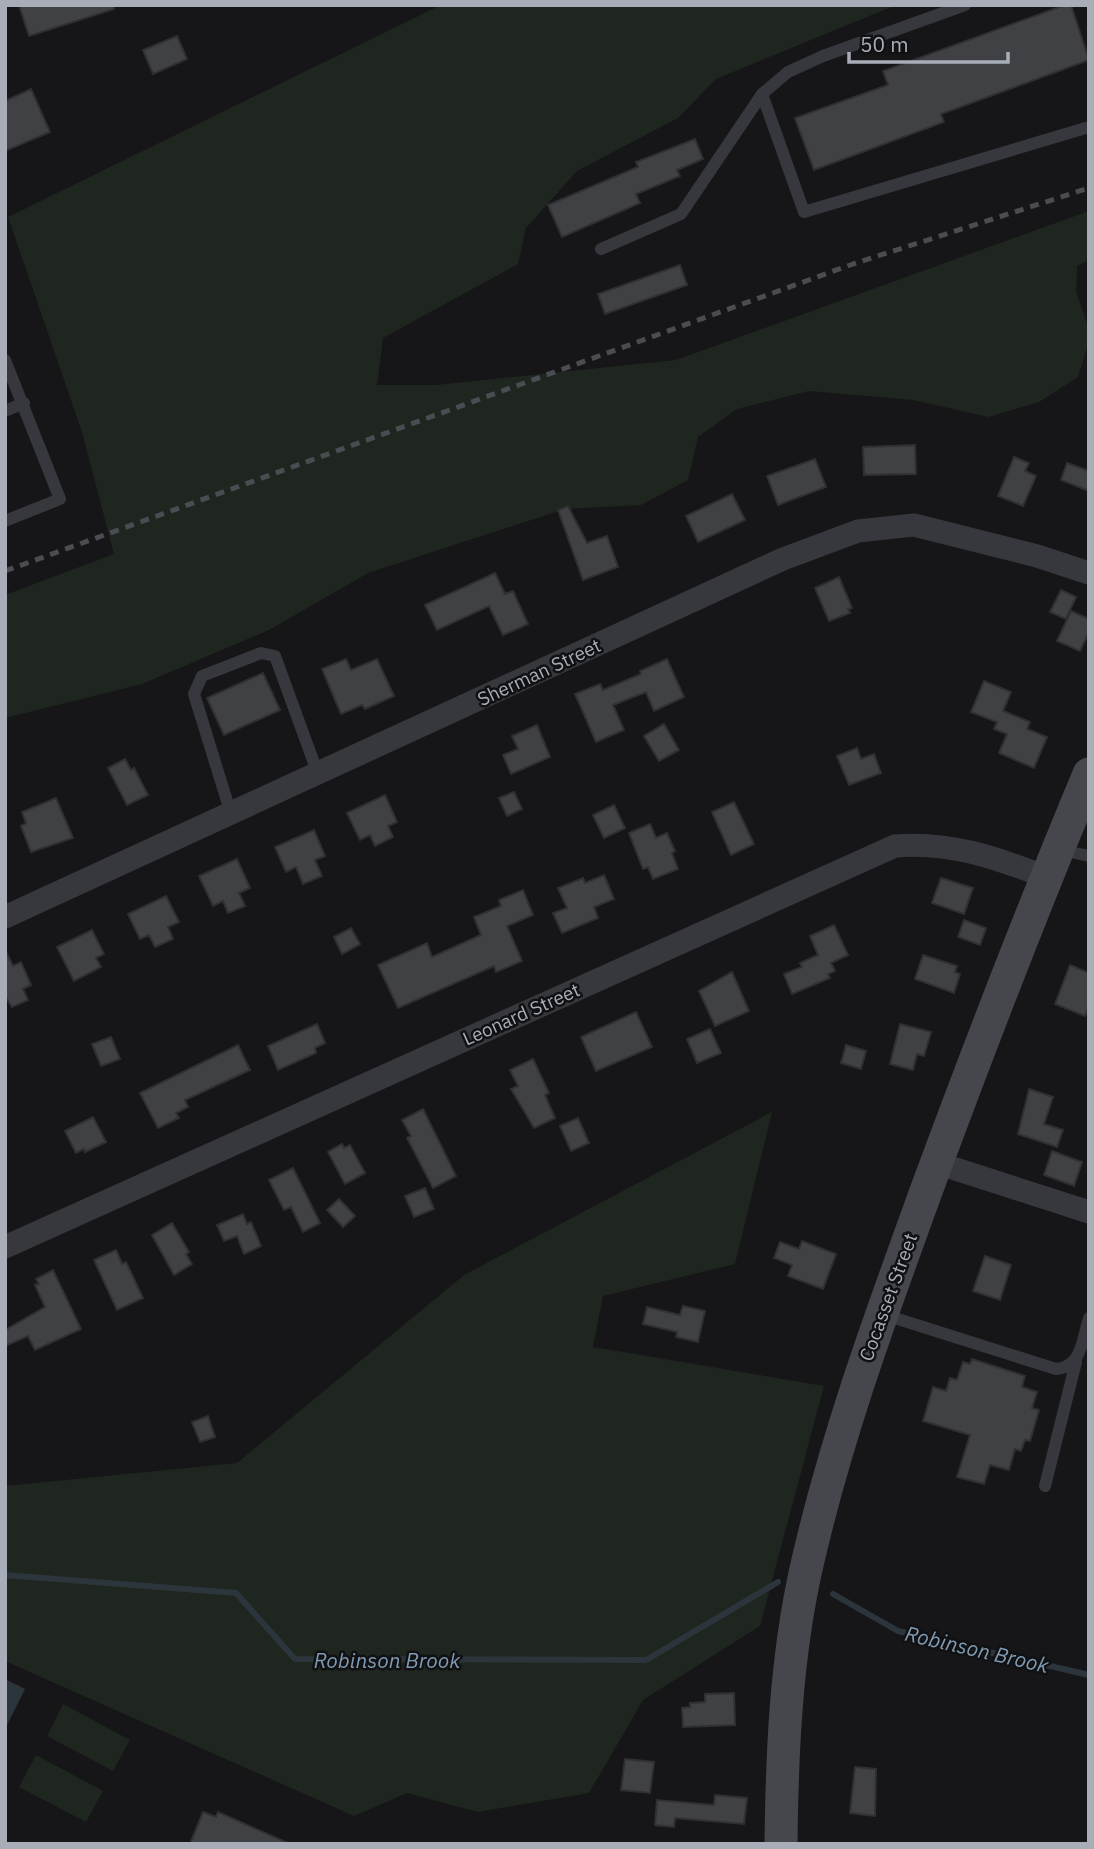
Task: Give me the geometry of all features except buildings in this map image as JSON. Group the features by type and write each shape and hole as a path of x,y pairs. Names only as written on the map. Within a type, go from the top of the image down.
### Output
{"main road":[{"name":"Cocasset Street","path":"781,1844 786,1713 806,1571 842,1431 937,1163 1064,861 1089,774"}],"street":[{"name":"Sherman Street","path":"5,917 783,559 858,531 914,525 1037,556 1089,573"},
{"name":"Leonard Street","path":"5,1247 895,846 915,844 1064,861"},
{"path":"937,1163 1089,1212"}],"lane":[{"path":"601,249 681,214 762,94 788,72 823,56 965,5"},
{"path":"762,94 804,212 1089,127"},
{"path":"5,360 60,499 5,521"},
{"path":"5,411 24,403"},
{"path":"231,814 194,694 202,676 261,653 275,656 318,774"},
{"path":"882,1314 1056,1369 1067,1368 1076,1362"},
{"path":"1045,1486 1089,1318"}],"shaded area":[{"path":"441,5 896,5 716,79 678,118 577,171 526,228 518,264 383,338 377,385 436,385 676,360 1089,211 1089,260 1077,266 1076,291 1089,330 1089,341 1078,377 1039,402 988,417 913,400 809,391 737,409 698,437 688,480 641,505 565,509 368,573 269,630 142,684 5,718 5,595 114,554 82,432 8,217"},
{"path":"772,1112 735,1264 603,1296 593,1347 824,1386 760,1626 643,1700 589,1793 478,1812 407,1793 354,1816 5,1661 5,1486 237,1463 464,1275"},
{"path":"5,1679 25,1689 5,1729"},
{"path":"63,1704 130,1740 113,1771 47,1736"},
{"path":"36,1755 103,1791 86,1822 19,1787"}],"waterway":[{"name":"Robinson Brook","path":"5,1575 236,1593 295,1659 646,1660 778,1582"},
{"name":"Robinson Brook","path":"833,1594 898,1631 1089,1675"}],"railway":[{"path":"5,571 853,264 1089,188"}]}
